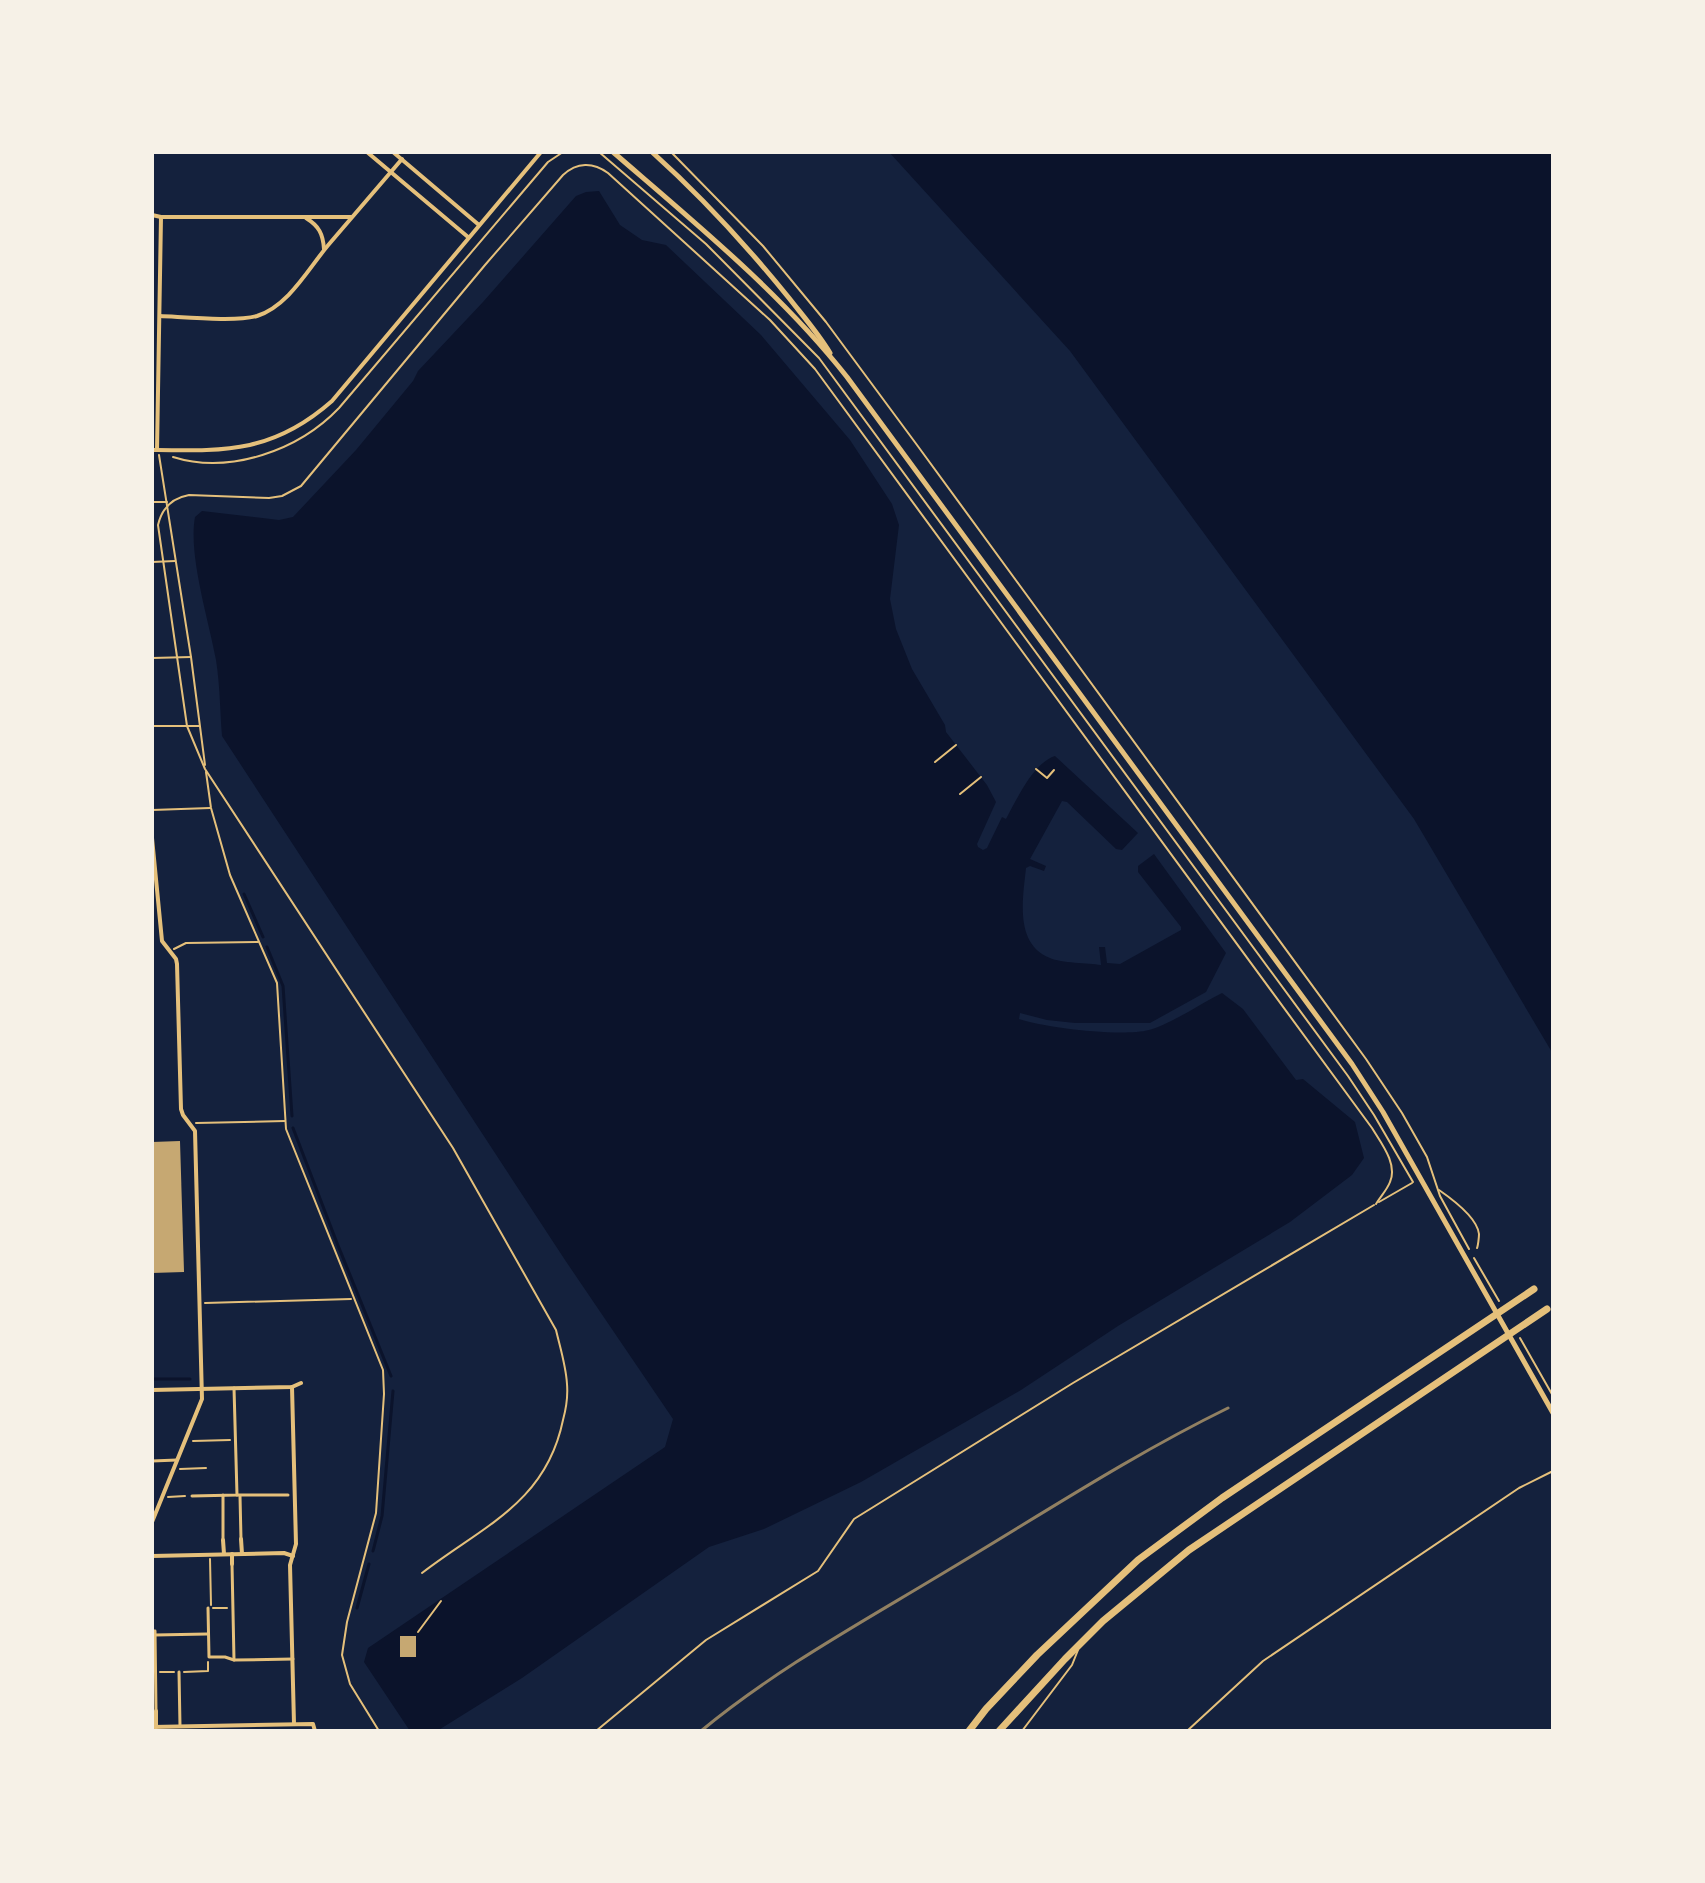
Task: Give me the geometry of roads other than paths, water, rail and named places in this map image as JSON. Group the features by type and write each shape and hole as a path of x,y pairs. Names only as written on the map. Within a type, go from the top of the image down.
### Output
{"highway":[{"path":"969,1731 1037,1655 1138,1560 1235,1489 1534,1289"},
{"path":"999,1731 1082,1642 1189,1550 1547,1309"}],"street":[{"path":"367,152 468,237"},
{"path":"393,152 479,225"},
{"path":"161,217 155,450 212,451 256,445 308,421 332,401 541,152"},
{"path":"613,152 742,265 837,364"},
{"path":"652,152 733,233 822,340 1352,1064 1383,1112 1553,1413"},
{"path":"160,316 238,318 271,310 302,279 402,159"},
{"path":"152,215 351,217"},
{"path":"304,217 317,224 324,249"},
{"path":"152,838 162,941 177,964 181,1109 195,1131 201,1389 201,1404 152,1522"},
{"path":"152,1390 292,1387 301,1383"},
{"path":"292,1387 296,1544 290,1565 294,1724"},
{"path":"234,1388 242,1554"},
{"path":"152,1461 177,1460"},
{"path":"192,1496 295,1495"},
{"path":"223,1497 224,1554"},
{"path":"152,1556 284,1553 293,1556"},
{"path":"232,1554 234,1660"},
{"path":"210,1608 209,1657 234,1660 293,1659"},
{"path":"208,1634 154,1632 154,1727 255,1728 313,1724 315,1731"},
{"path":"179,1672 182,1728"}],"lane":[{"path":"1187,1731 1263,1661 1519,1488 1553,1471"},
{"path":"1022,1731 1072,1665 1082,1642"}],"water":[{"path":"889,152 1553,152 1553,1054 1414,819 1070,351"},
{"path":"599,191 620,225 642,240 666,245 761,335 850,440 892,504 899,525 890,599 896,629 912,669 945,725 946,732 987,785 996,802 978,847 983,850 987,848 1002,817 1006,819 1033,774 1055,756 1138,833 1122,850 1116,849 1067,802 1062,801 1030,859 1046,866 1044,871 1030,866 1026,868 1023,919 1031,942 1055,960 1101,965 1099,947 1105,947 1107,963 1120,964 1181,930 1138,872 1138,866 1154,854 1226,953 1206,992 1150,1023 1075,1023 1020,1013 1019,1019 1047,1026 1136,1032 1166,1024 1222,993 1243,1009 1296,1080 1303,1079 1355,1122 1364,1158 1352,1175 1290,1222 1118,1326 1021,1390 861,1482 764,1529 709,1547 522,1678 437,1731 410,1731 364,1662 368,1648 665,1447 673,1419 565,1260 222,736 216,660 194,550 195,517 202,511 279,520 293,517 356,450 418,371 576,196"}],"waterway":[{"path":"244,894 263,937"},
{"path":"267,947 283,986 292,1116"},
{"path":"293,1128 391,1376"},
{"path":"152,1379 190,1379"},
{"path":"373,1551 382,1516 393,1391"},
{"path":"357,1608 369,1564"}],"railway":[{"path":"701,1731 760,1686 822,1646 1122,1465 1228,1408"}]}
